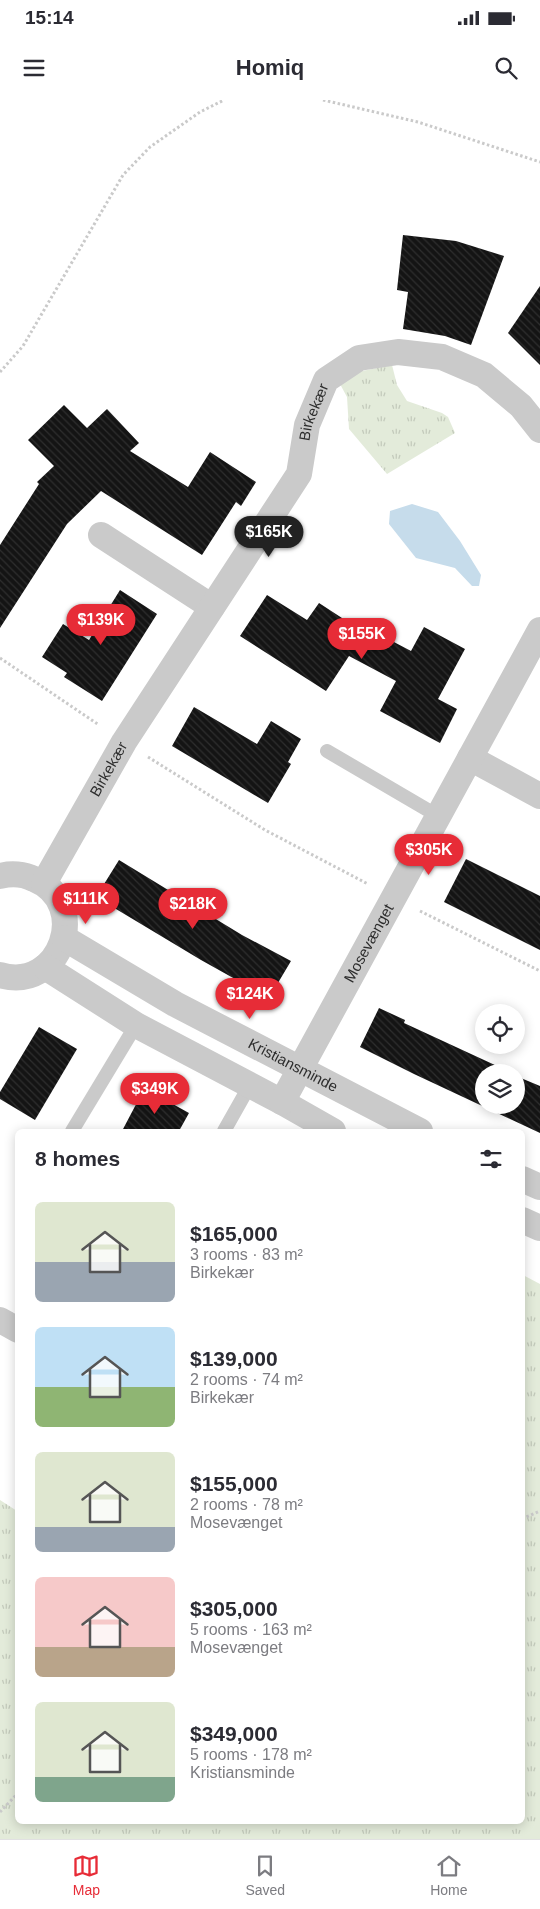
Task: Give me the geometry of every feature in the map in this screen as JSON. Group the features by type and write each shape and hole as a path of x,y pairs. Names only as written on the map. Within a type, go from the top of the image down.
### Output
{"street":[{"name":"Birkekær","path":"44,883 124,742 298,474 308,425 326,380 359,358 398,352 442,357 484,375 521,406 540,430"},
{"path":"101,535 212,607"},
{"name":"Mosevænget","path":"282,1102 540,630"},
{"path":"470,758 540,796"},
{"path":"0,876 24,874 44,883 57,897 65,918 64,938 57,954 45,967 28,976 10,978 0,975"},
{"name":"Kristiansminde","path":"64,938 175,1004 416,1129"},
{"path":"45,967 136,1025 329,1129"},
{"path":"525,1180 540,1187"},
{"path":"525,1221 540,1228"},
{"path":"0,1320 15,1328"}],"lane":[{"path":"328,751 438,816"},
{"path":"73,1129 136,1025"},
{"path":"225,1129 250,1085"}],"path":[{"path":"0,372 23,346 123,175 150,147 200,112 224,100"},
{"path":"323,100 418,122 540,162"},
{"path":"0,658 124,742 266,830 540,971"},
{"path":"525,1518 540,1511"},
{"path":"0,1812 15,1796"}],"green space":[{"path":"392,365 397,385 407,401 442,413 448,417 455,433 387,474 349,429 347,397 340,384 362,371"},
{"path":"525,1276 540,1284 540,1839 0,1839 0,1500 15,1510 15,1824 525,1824"}],"water":[{"path":"412,504 438,512 460,541 481,575 479,586 472,586 455,568 416,558 389,524 390,511"}],"building":[{"path":"403,235 456,241 504,256 471,345 445,336 403,329 408,292 397,290"},
{"path":"540,286 540,365 508,333"},
{"path":"64,405 87,428 107,409 139,443 130,451 188,487 210,452 256,482 241,506 236,502 202,555 101,491 67,524 0,628 0,545 39,484 37,482 54,466 28,440"},
{"path":"120,590 157,614 102,701 64,677 67,673 42,657 63,624 89,640"},
{"path":"267,595 307,620 319,603 388,648 392,641 411,651 424,627 465,649 438,699 457,709 440,743 380,711 396,681 349,656 326,691 240,636"},
{"path":"194,707 257,744 271,721 301,739 288,762 291,764 268,803 172,746"},
{"path":"466,859 540,896 540,950 444,902"},
{"path":"119,860 242,935 291,961 269,998 96,897"},
{"path":"379,1008 405,1020 404,1023 493,1064 475,1064 475,1103 360,1047"},
{"path":"39,1027 77,1049 35,1120 0,1099 0,1092"},
{"path":"525,1080 540,1086 540,1133 499,1114 525,1114"},
{"path":"143,1091 150,1094 151,1092 189,1113 180,1129 123,1129"}]}
